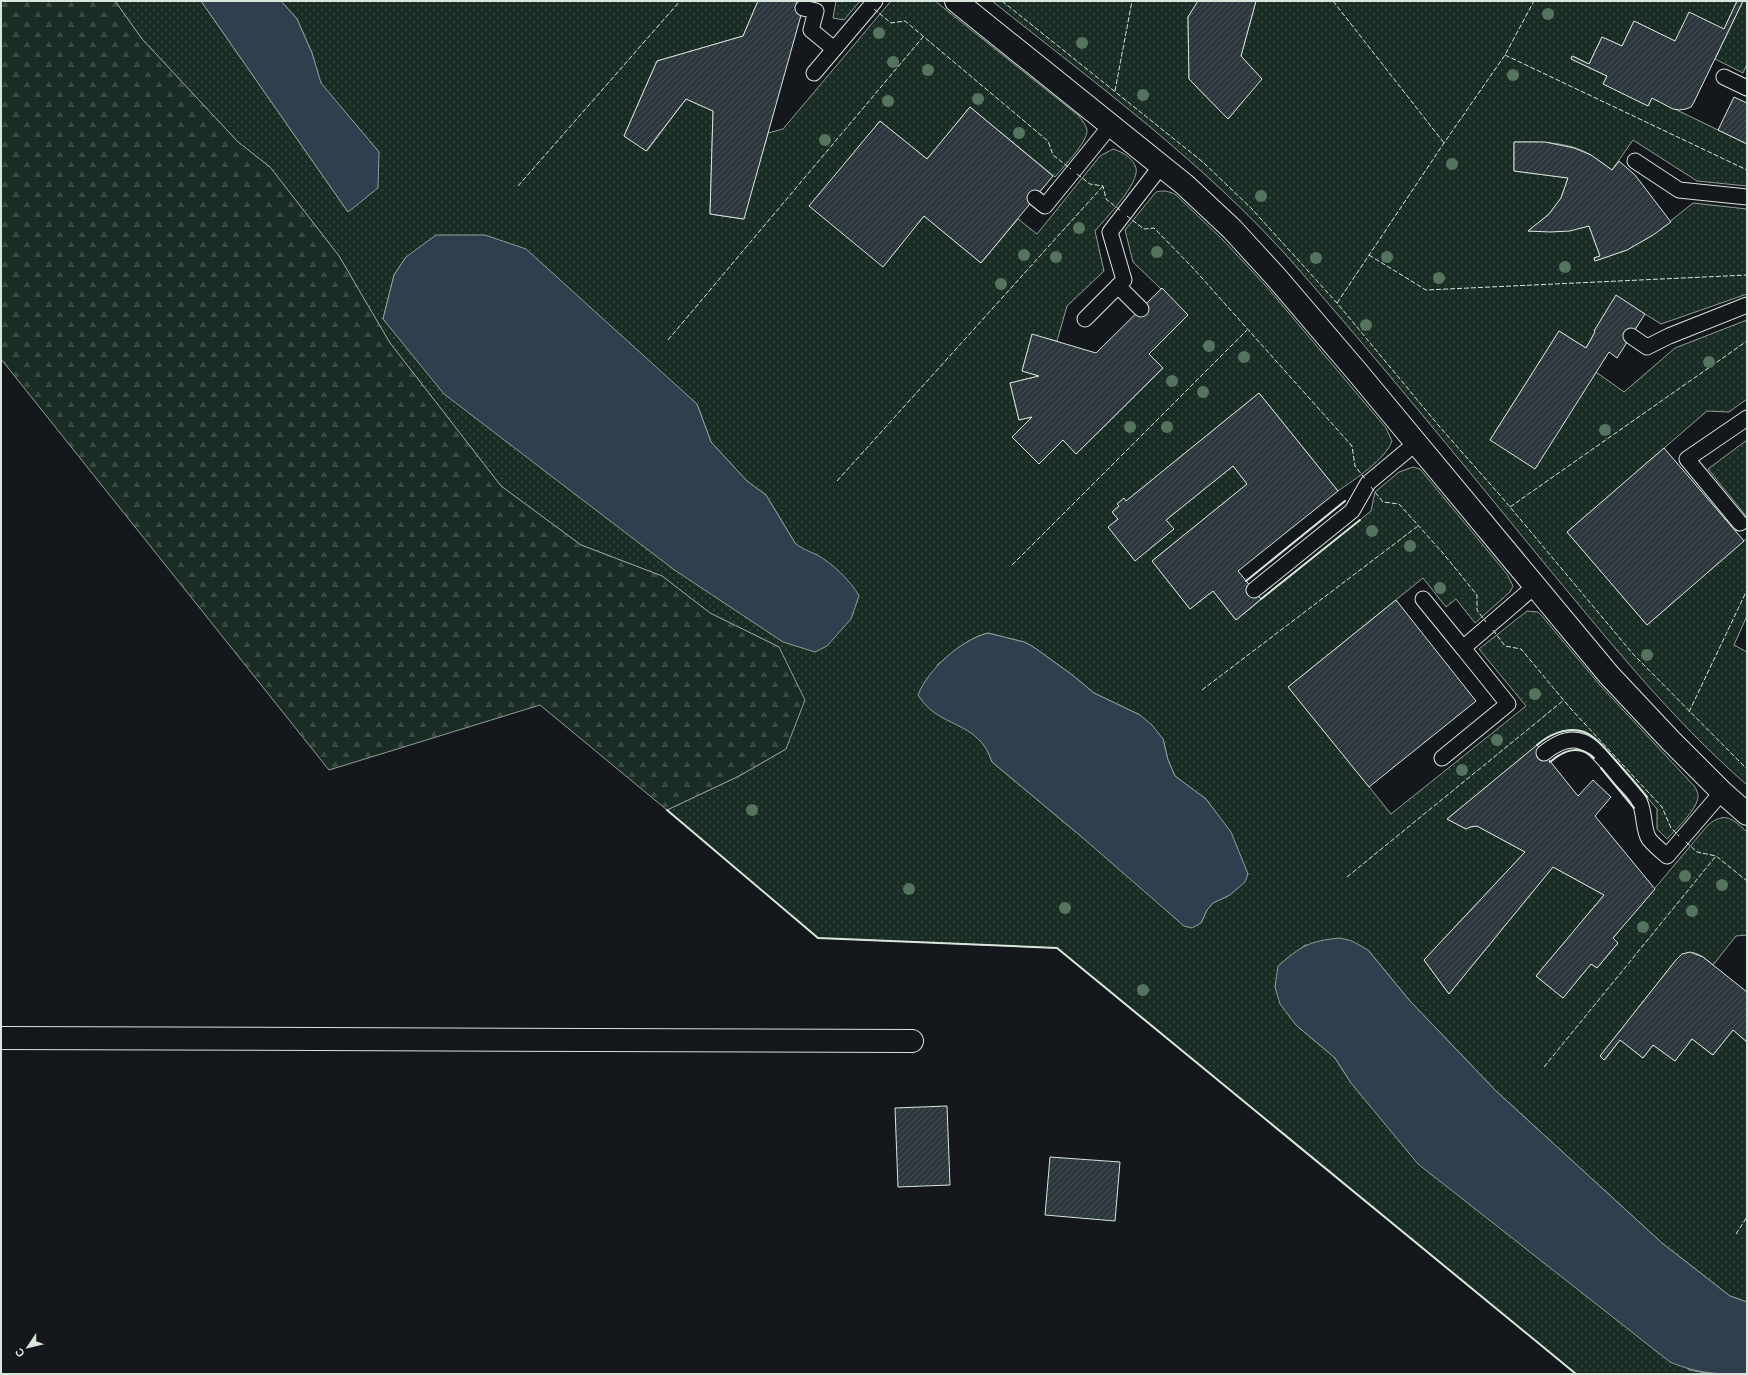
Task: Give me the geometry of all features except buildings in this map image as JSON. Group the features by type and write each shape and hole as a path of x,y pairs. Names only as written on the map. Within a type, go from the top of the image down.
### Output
{"street":[{"path":"956,1 1112,125 1184,185 1232,229 1286,289 1609,675 1670,741 1722,792 1747,814"},
{"path":"1,1038 912,1041"}],"lane":[{"path":"814,73 875,1"},
{"path":"803,8 816,11 811,30 834,49"},
{"path":"1724,77 1747,88"},
{"path":"1035,198 1045,206 1112,125"},
{"path":"1635,161 1679,190 1747,198"},
{"path":"1085,319 1124,280 1110,232 1160,166"},
{"path":"1118,286 1141,309"},
{"path":"1631,336 1647,347 1669,336 1747,305"},
{"path":"1740,523 1688,459 1747,418"},
{"path":"1254,590 1352,511 1368,483 1416,443"},
{"path":"1463,648 1535,586"},
{"path":"1423,599 1508,704 1442,758"},
{"path":"1544,753 1552,746 1564,741 1576,740 1588,743 1640,802 1649,838 1667,856 1722,792"}],"green space":[{"path":"1,1 115,1 142,39 238,142 270,167 339,256 390,343 501,486 581,545 662,576 710,613 779,647 805,700 786,749 739,776 667,810 540,705 329,770 1,359"},
{"path":"115,1 201,1 348,212 379,152 320,83 312,53 297,19 281,1 758,1 743,36 657,61 624,136 647,151 686,99 713,111 710,214 743,219 768,133 783,129 891,1 935,1 1079,116 1085,124 1087,130 1084,141 1055,177 970,107 927,159 880,121 810,206 883,266 924,216 981,263 1018,219 1037,234 1100,156 1113,149 1124,154 1133,161 1136,168 1136,175 1133,182 1121,201 1095,231 1104,271 1067,306 1057,341 1032,335 1022,371 1039,376 1010,383 1019,420 1032,417 1012,437 1039,464 1063,440 1077,453 1163,368 1149,354 1188,315 1133,262 1125,230 1156,192 1166,191 1176,195 1222,239 1266,286 1386,428 1392,441 1389,448 1376,462 1361,475 1338,491 1259,393 1126,501 1124,499 1112,512 1118,519 1108,527 1135,560 1173,530 1166,520 1233,466 1247,484 1152,561 1190,609 1213,591 1236,620 1371,511 1375,492 1399,472 1413,467 1420,469 1507,574 1513,586 1510,592 1475,623 1456,599 1446,607 1423,578 1288,687 1391,814 1526,706 1479,649 1527,611 1538,612 1542,616 1599,684 1695,787 1697,792 1697,801 1691,813 1667,839 1657,829 1657,809 1605,748 1592,736 1577,731 1562,731 1547,737 1447,819 1466,829 1477,826 1525,852 1424,960 1449,994 1553,867 1604,895 1536,976 1563,998 1591,964 1597,968 1618,943 1613,938 1708,825 1719,818 1729,818 1747,832 1747,935 1736,936 1713,965 1695,953 1686,953 1676,960 1600,1056 1605,1060 1620,1040 1643,1058 1653,1045 1675,1061 1692,1039 1713,1055 1733,1030 1747,1042 1747,1302 1730,1296 1662,1243 1496,1091 1410,1001 1368,950 1305,945 1278,966 1296,1025 1335,1058 1351,1083 1689,1370 1711,1374 1576,1374 1057,948 818,938 667,810 739,776 786,749 779,647 710,613 662,576 581,545 501,486 390,343 339,256 270,167 238,142 142,39","holes":["406,257 665,377 697,404 711,442 747,481 766,495 795,543 801,549 817,555 673,569 383,319 394,275","988,633 1024,642 1032,646 1071,674 1094,693 1140,715 1163,739 1168,760 1175,776 1206,799 1217,814 1248,874 1230,895 1213,903 1207,910 1201,923 1083,838 992,762 987,750 975,734 937,665 967,642 980,635"]},
{"path":"836,1 860,1 844,20 833,18"},
{"path":"992,1 1198,1 1188,17 1189,79 1228,119 1261,79 1241,56 1256,1 1737,1 1724,29 1675,41 1634,21 1622,46 1602,37 1589,64 1573,56 1571,59 1607,76 1604,84 1648,106 1652,98 1747,144 1747,186 1697,181 1633,140 1612,170 1591,155 1573,147 1554,143 1514,142 1514,171 1568,178 1561,198 1549,214 1528,231 1559,231 1589,226 1600,256 1594,258 1595,261 1627,250 1653,235 1693,203 1747,209 1747,294 1661,324 1616,296 1594,331 1595,332 1586,348 1559,331 1490,440 1596,372 1624,392 1675,348 1747,320 1747,399 1729,412 1707,411 1567,532 1647,625 1747,538 1747,616 1734,645 1747,652 1747,785 1691,732 1639,676 1418,410 1294,264 1260,227 1187,158 1110,94"},
{"path":"1743,1 1747,1 1747,64 1743,73 1715,59"},
{"path":"1747,440 1747,517 1708,469"}],"water":[{"path":"201,1 281,1 297,19 312,53 321,83 379,152 378,188 348,212"},
{"path":"436,235 485,235 526,249 697,404 711,442 747,481 766,495 795,543 823,558 835,567 859,596 851,619 827,646 815,652 783,642 673,569 444,394 383,319 394,275 406,257"},
{"path":"988,633 1024,642 1032,646 1071,674 1094,693 1140,715 1152,725 1163,739 1168,760 1175,776 1206,799 1231,832 1248,874 1245,882 1230,895 1213,903 1207,910 1201,923 1192,928 1184,926 1083,838 992,762 986,748 977,738 968,731 936,714 926,706 918,695 929,675 957,649 967,642"},
{"path":"1340,938 1352,941 1368,950 1410,1001 1496,1091 1662,1243 1730,1296 1747,1302 1747,1374 1726,1374 1699,1371 1670,1362 1418,1164 1351,1083 1335,1058 1296,1025 1280,1004 1275,987 1278,966 1306,946 1320,941"}],"fence":[{"path":"518,186 680,1"},
{"path":"1002,1 1204,163 1252,209 1337,303 1439,426 1505,501 1633,654 1747,769"},
{"path":"1115,91 1132,1"},
{"path":"1333,1 1444,143"},
{"path":"1337,303 1505,55 1534,1"},
{"path":"874,9 891,23 905,21 1048,141 1053,155 1071,169"},
{"path":"668,340 923,37"},
{"path":"1505,55 1747,170"},
{"path":"1077,174 1090,184 1103,186 1106,199 1121,211"},
{"path":"837,481 1103,186"},
{"path":"1127,216 1144,229 1154,228 1193,268 1352,446 1355,466 1366,480"},
{"path":"1369,255 1426,290 1747,275"},
{"path":"1012,565 1247,330"},
{"path":"1510,507 1747,341"},
{"path":"1371,487 1383,502 1399,504 1442,552 1477,595 1477,610 1486,622"},
{"path":"1202,690 1418,526"},
{"path":"1689,712 1747,590"},
{"path":"1493,630 1505,646 1521,649 1571,709 1662,807 1671,828 1679,836"},
{"path":"1347,877 1564,700"},
{"path":"1686,842 1697,852 1716,856 1747,881"},
{"path":"1544,1067 1716,856"},
{"path":"1736,1234 1747,1217"}],"wall":[{"path":"1246,581 1345,501"},
{"path":"1261,599 1360,520"},
{"path":"1537,745 1550,736 1564,731 1572,730 1586,733 1593,737 1602,746 1647,797"},
{"path":"1550,762 1561,754 1572,750 1583,751 1594,758"},
{"path":"1601,768 1634,808"},
{"path":"667,810 818,938 1057,948 1576,1374"}]}
